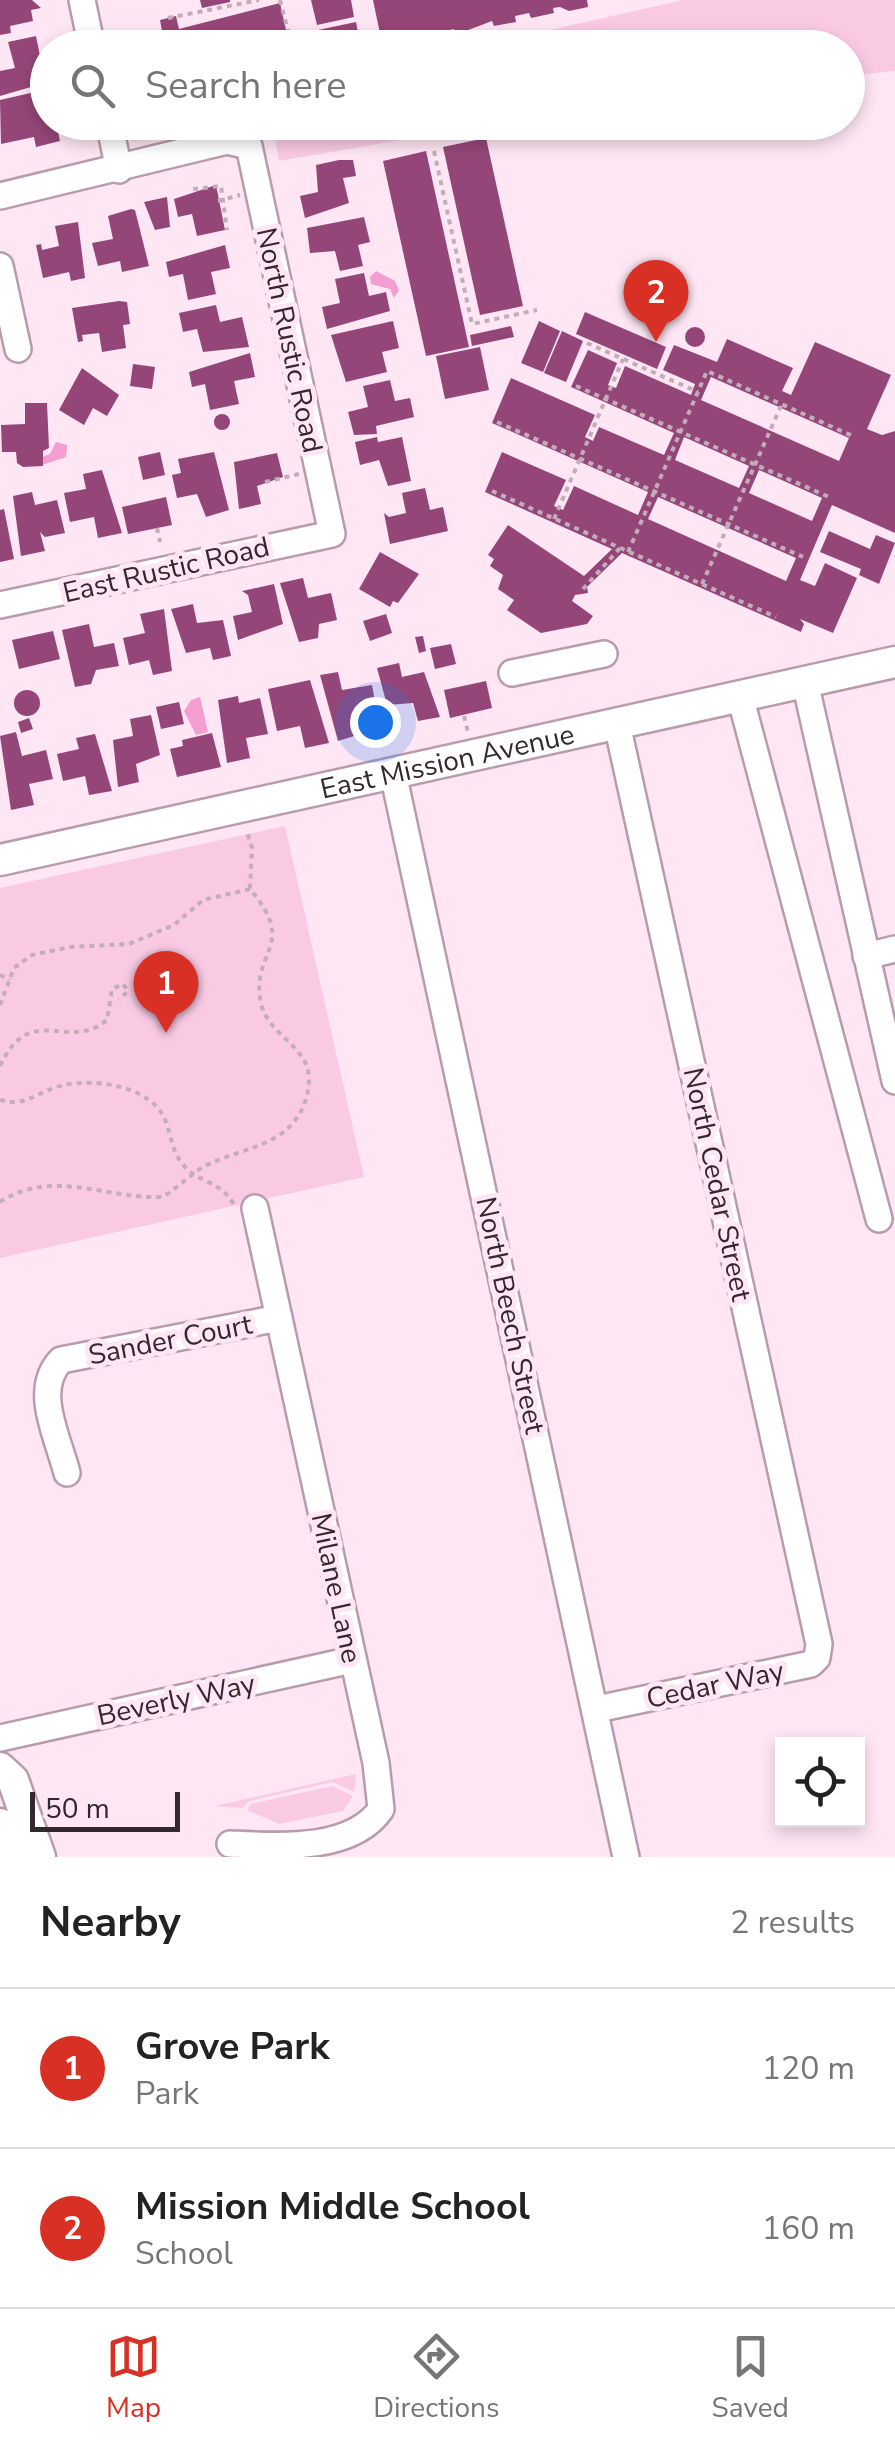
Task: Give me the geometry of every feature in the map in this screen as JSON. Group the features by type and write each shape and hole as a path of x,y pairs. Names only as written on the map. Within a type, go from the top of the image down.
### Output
{"main road":[{"name":"East Mission Avenue","path":"0,860 895,662"},
{"path":"4,1777 40,1857"},
{"path":"0,1824 11,1857"}],"street":[{"path":"85,1 89,30"},
{"path":"113,140 120,170"},
{"path":"0,196 227,141 249,146"},
{"name":"North Rustic Road","path":"249,146 332,534"},
{"path":"0,266 18,349"},
{"name":"East Rustic Road","path":"0,606 332,534"},
{"path":"512,673 604,654"},
{"path":"805,682 895,1082"},
{"path":"740,696 879,1218"},
{"name":"North Cedar Street","path":"617,724 819,1644"},
{"name":"North Beech Street","path":"393,773 626,1857"},
{"path":"866,956 895,949"},
{"name":"Milane Lane","path":"230,1844 289,1847 354,1832 370,1825 382,1809 279,1318 247,1215"},
{"name":"Sander Court","path":"68,1472 45,1391 51,1370 61,1360 279,1318"},
{"name":"Cedar Way","path":"597,1709 811,1664 818,1658 819,1644"},
{"name":"Beverly Way","path":"0,1738 352,1660"}],"path":[{"path":"168,18 259,0"},
{"path":"280,0 288,30"},
{"path":"249,146 261,140"},
{"path":"434,151 472,324 537,310"},
{"path":"193,189 218,184 227,230"},
{"path":"221,200 232,197"},
{"path":"586,343 698,392"},
{"path":"554,519 624,359"},
{"path":"628,552 707,371 855,438"},
{"path":"576,386 829,497"},
{"path":"702,584 781,405"},
{"path":"497,422 803,557"},
{"path":"264,482 293,476"},
{"path":"492,491 776,617"},
{"path":"157,528 160,542"},
{"path":"583,589 620,548"},
{"path":"464,716 468,732"},
{"path":"0,1202 28,1188 67,1184 114,1194 162,1197 192,1174 271,1141 296,1121 308,1092 308,1068 265,1015 261,1003 260,977 274,942 274,927 270,914 250,889 252,848 246,828"},
{"path":"0,1005 14,968 32,955 70,947 129,944 174,924 203,900 250,889"},
{"path":"0,975 10,980"},
{"path":"0,1066 23,1034 44,1028 89,1031 106,1020 112,990 122,984 128,990 120,1000"},
{"path":"0,1100 15,1104 54,1088 82,1084 130,1090 155,1105 164,1117 172,1148 192,1174 228,1193 247,1215"}],"shaded area":[{"path":"683,0 895,0 895,71 865,74 865,30 550,30"},
{"path":"275,140 401,140 279,161"},
{"path":"376,271 395,281 399,290 394,298 390,289 371,284 370,277"},
{"path":"56,442 67,445 66,457 42,465 42,457 50,454"},
{"path":"200,697 208,732 196,735 184,711 191,700"},
{"path":"285,826 364,1177 0,1258 0,888"},
{"path":"356,1774 354,1792 333,1782 249,1801 243,1808 215,1806"},
{"path":"332,1786 353,1796 343,1811 279,1824 247,1810 251,1804"}],"building":[{"path":"0,0 32,0 41,8 31,10 33,21 10,26 11,33 0,35"},
{"path":"200,0 230,0 230,2 202,8"},
{"path":"311,0 351,0 354,17 317,25"},
{"path":"373,0 587,0 588,7 569,11 553,8 554,13 531,18 529,13 515,16 516,22 494,26 492,21 468,30 379,30"},
{"path":"280,3 286,30 162,30 160,20 176,16 179,29"},
{"path":"356,22 358,30 318,30"},
{"path":"30,37 30,87 0,96 0,71 15,68 8,42"},
{"path":"30,93 30,138 1,144 0,100"},
{"path":"35,140 60,140 60,141 36,147"},
{"path":"486,140 523,306 480,315 443,147"},
{"path":"426,151 469,347 426,356 383,161"},
{"path":"353,160 356,176 343,178 349,203 305,218 300,196 318,192 316,165"},
{"path":"216,185 225,230 197,236 192,214 178,217 174,199"},
{"path":"167,197 170,227 155,230 144,202"},
{"path":"135,210 149,266 122,272 120,261 98,266 92,243 113,239 108,216"},
{"path":"364,217 370,242 358,245 363,266 340,271 335,251 310,253 307,228"},
{"path":"78,222 85,278 71,281 69,272 43,278 36,245 41,244 42,250 59,246 55,226"},
{"path":"225,245 230,268 211,272 216,294 188,300 183,274 169,277 166,262"},
{"path":"364,273 369,296 386,292 390,311 327,329 322,307 340,303 335,279"},
{"path":"127,302 130,324 123,325 126,348 102,352 99,333 82,335 83,341 78,342 72,308"},
{"path":"216,305 220,322 242,317 249,347 203,352 197,329 183,332 179,313"},
{"path":"585,312 666,347 657,369 576,334"},
{"path":"393,321 399,348 382,352 387,372 346,382 331,335"},
{"path":"539,321 560,331 543,372 521,363"},
{"path":"511,326 514,337 472,346 470,335"},
{"path":"695,327 705,337 695,347 685,337"},
{"path":"562,331 583,341 566,382 544,373"},
{"path":"727,339 793,368 782,391 791,395 815,342 891,375 867,429 882,435 895,431 895,533 832,505 800,580 815,586 825,563 857,578 833,633 800,619 804,624 801,632 622,553 587,587 588,593 575,595 572,601 593,616 587,624 541,633 507,610 514,600 498,589 503,575 490,566 494,559 488,555 508,525 584,576 612,549 485,492 502,452 566,480 554,506 563,510 574,486 638,515 648,492 492,423 511,378 595,415 585,437 593,441 599,427 664,455 674,433 571,387 588,350 617,363 608,385 616,388 625,366 691,395 695,384 663,370 674,345 717,362","holes":["711,377 849,438 839,461 701,400","684,437 749,466 739,488 675,460","759,470 822,498 812,521 749,493","658,497 796,558 786,581 648,519"]},
{"path":"480,347 489,390 445,399 436,356"},
{"path":"250,353 255,377 234,381 239,404 210,410 205,384 192,387 189,372"},
{"path":"133,364 155,367 152,389 130,386"},
{"path":"82,368 119,395 107,416 93,408 84,425 59,410"},
{"path":"390,380 395,401 410,398 414,417 376,426 377,434 354,435 348,412 368,407 363,386"},
{"path":"25,403 47,403 49,448 43,451 43,466 23,467 17,463 16,452 2,452 1,425 25,424"},
{"path":"222,414 230,422 222,430 214,422"},
{"path":"377,437 378,442 402,437 411,481 388,486 379,460 360,465 355,442"},
{"path":"160,452 165,475 143,480 138,457"},
{"path":"214,452 229,510 206,517 197,494 177,498 172,475 181,473 178,459"},
{"path":"277,453 283,477 257,486 261,504 239,509 234,462"},
{"path":"102,470 122,533 98,538 94,517 70,522 64,493 86,489 83,474"},
{"path":"425,488 430,510 443,507 448,531 390,544 384,513 389,517 406,513 402,493"},
{"path":"32,492 35,505 57,500 65,533 45,537 40,532 45,551 21,556 13,496"},
{"path":"166,497 172,525 128,534 122,507"},
{"path":"4,509 14,559 0,562 0,510"},
{"path":"829,531 870,549 876,535 895,543 879,584 859,575 861,569 820,552"},
{"path":"380,552 419,574 398,603 393,601 390,607 359,589"},
{"path":"303,578 308,598 331,593 337,620 319,624 318,638 299,642 280,583"},
{"path":"274,584 283,624 238,640 233,616 252,612 248,595 242,591"},
{"path":"193,604 197,623 223,620 231,656 213,660 210,648 186,653 171,609"},
{"path":"164,609 172,671 153,675 149,660 129,665 123,638 145,633 140,614"},
{"path":"386,614 392,633 370,641 363,621"},
{"path":"89,624 94,647 114,643 119,666 96,670 91,684 75,687 62,630"},
{"path":"53,631 60,659 19,669 12,640"},
{"path":"423,636 426,651 419,653 415,637"},
{"path":"451,644 456,664 435,669 430,648"},
{"path":"399,663 402,677 424,672 440,717 418,721 413,703 387,705 377,668"},
{"path":"338,672 342,690 372,685 376,707 356,712 361,734 338,741 320,675"},
{"path":"310,680 329,743 305,748 300,726 277,731 268,689"},
{"path":"486,681 492,708 450,718 444,690"},
{"path":"27,690 36,694 40,703 36,712 27,716 18,712 14,703 18,694"},
{"path":"238,696 239,703 260,698 268,734 246,738 250,758 227,763 218,700"},
{"path":"179,702 184,724 161,729 156,707"},
{"path":"151,715 160,755 136,764 139,782 118,787 113,740 133,736 130,719"},
{"path":"29,718 33,729 21,733 18,722"},
{"path":"16,732 22,756 46,750 53,779 29,784 34,805 11,810 0,736"},
{"path":"212,733 221,767 177,777 170,749 183,746 182,740"},
{"path":"95,734 112,791 89,795 85,776 63,781 57,754 79,749 76,738"}],"place":[{"name":"Mission Middle School","path":"656,342"},
{"name":"Grove Park","path":"166,1033"}]}
